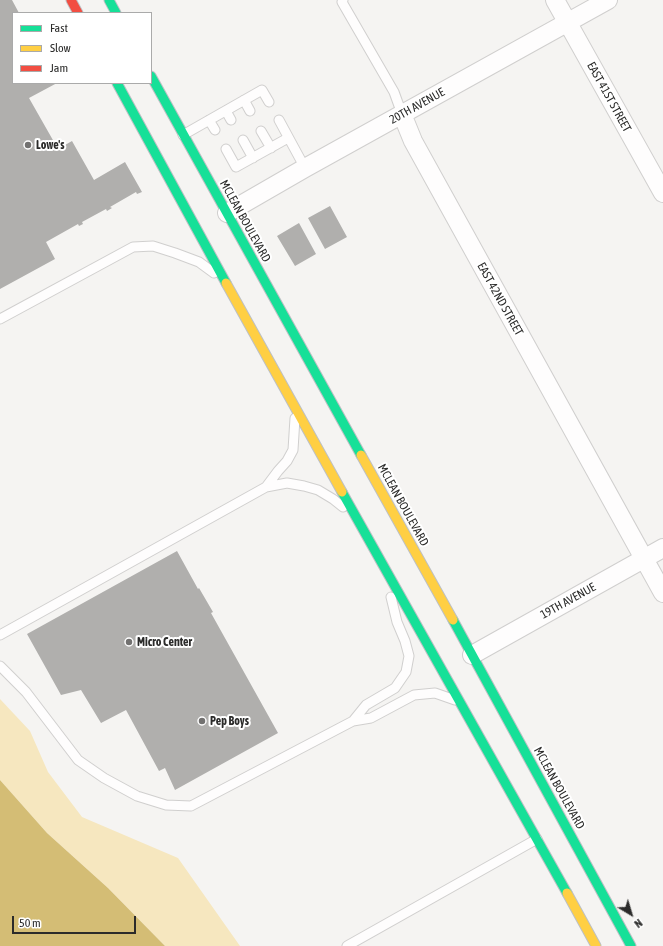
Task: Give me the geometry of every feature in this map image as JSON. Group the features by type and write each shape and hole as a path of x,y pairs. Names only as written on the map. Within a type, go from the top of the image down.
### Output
{"main road":[{"path":"71,0 77,12"},
{"path":"109,0 115,12"},
{"name":"MCLEAN BOULEVARD","path":"152,78 632,946"},
{"path":"118,84 356,518 596,946"}],"street":[{"name":"EAST 41ST STREET","path":"555,0 663,193"},
{"name":"20TH AVENUE","path":"227,213 305,168 608,0"},
{"name":"EAST 42ND STREET","path":"402,114 413,141 663,593"},
{"name":"19TH AVENUE","path":"472,655 663,548"}],"lane":[{"name":"EAST 42ND STREET","path":"342,1 394,92 402,114"},
{"path":"183,135 262,90 269,102"},
{"path":"244,100 250,111"},
{"path":"226,111 231,120"},
{"path":"209,120 215,130"},
{"path":"279,120 305,168"},
{"path":"261,131 271,148"},
{"path":"226,149 236,167 288,138"},
{"path":"243,140 253,158"},
{"path":"0,319 133,247 153,246 199,262 226,283"},
{"path":"266,487 287,461 292,450 296,409"},
{"path":"0,635 266,487 287,483 318,490 333,499 356,518"},
{"path":"352,721 366,705 395,688 406,672 408,656 406,641 397,622 385,570"},
{"path":"0,666 26,692 78,760 104,778 137,796 166,805 191,806 352,721 371,718 414,695 435,693 458,700"},
{"path":"347,946 537,840"}],"shaded area":[{"path":"0,699 30,731 48,772 82,817 178,858 240,946 165,946 108,888 47,833 0,780"},
{"path":"0,780 47,833 108,888 165,946 0,946"}],"building":[{"name":"Lowe's","path":"0,0 12,0 18,12 12,12 12,84 55,84 29,98 58,149 72,141 94,180 125,162 142,192 137,194 136,192 110,207 112,208 107,211 106,209 82,222 83,224 79,226 78,224 46,242 55,259 0,289"},
{"path":"330,206 347,237 325,249 308,218"},
{"path":"299,223 316,254 295,266 277,236"},
{"name":"Micro Center","path":"177,551 198,589 199,588 213,612 211,613 278,733 175,790 165,768 159,771 126,710 101,723 81,690 61,695 27,634"}],"traffic: fast":[{"path":"109,0 115,12"},
{"path":"152,78 361,455"},
{"path":"118,84 226,283"},
{"path":"342,492 567,893"},
{"path":"453,620 631,946"}],"traffic: slow":[{"path":"226,283 342,492"},
{"path":"361,455 453,620"},
{"path":"567,893 596,946"}],"traffic: jam":[{"path":"71,0 77,12"}],"place":[{"name":"Lowe's","path":"28,145"},
{"name":"Micro Center","path":"129,642"},
{"name":"Pep Boys","path":"202,721"}]}
